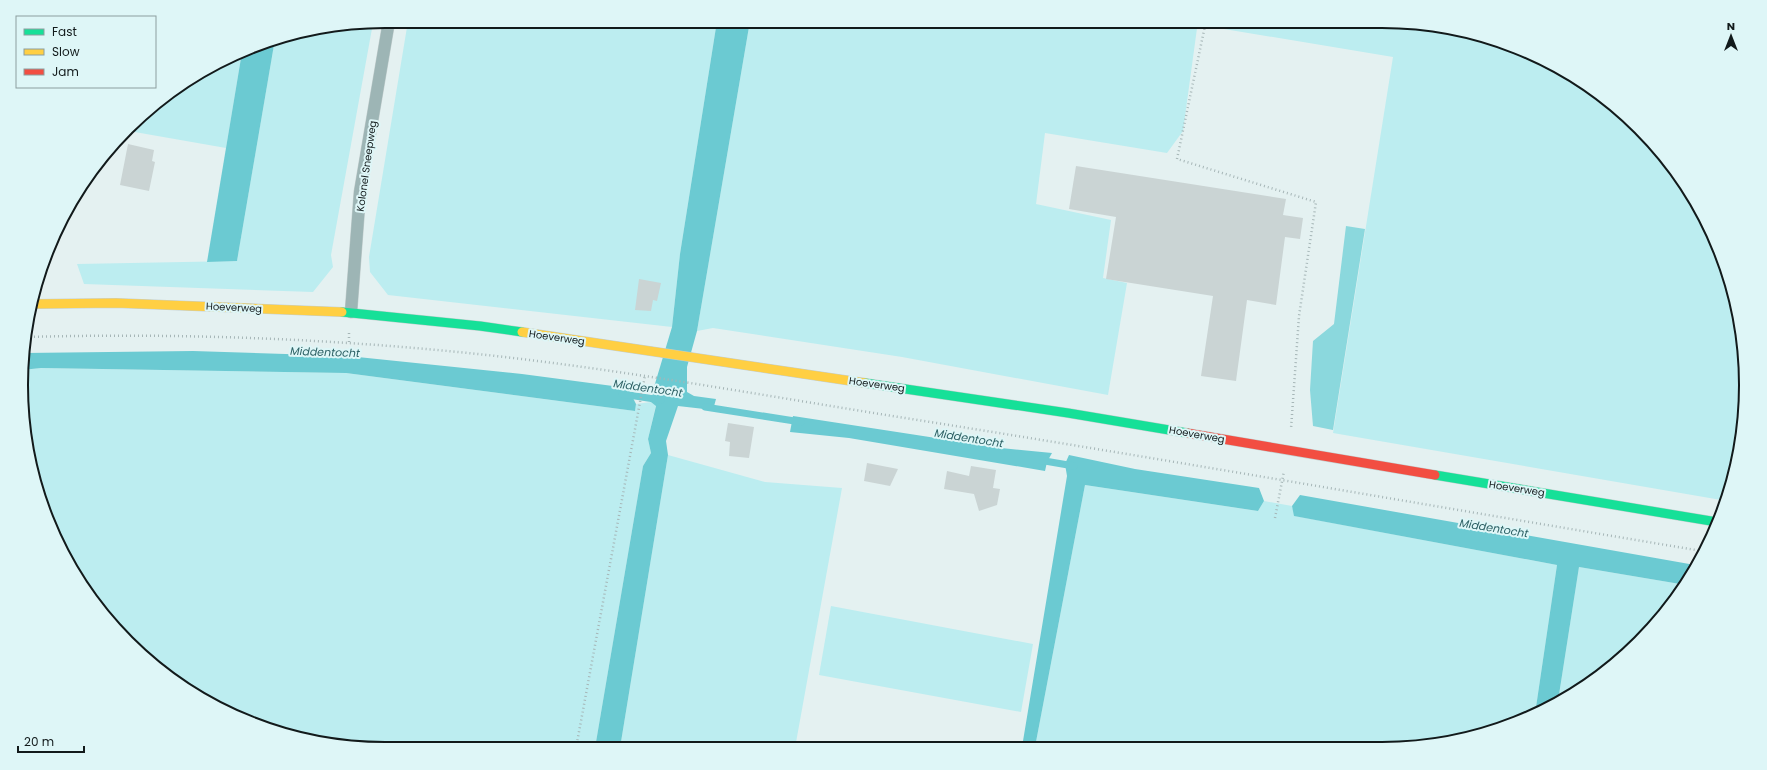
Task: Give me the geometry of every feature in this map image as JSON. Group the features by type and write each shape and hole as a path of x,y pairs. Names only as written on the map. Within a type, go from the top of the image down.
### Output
{"main road":[{"name":"Hoeverweg","path":"38,304 116,303 351,312 480,326 1068,413 1712,521"}],"lane":[{"name":"Kolonel Sneepweg","path":"351,312 360,192 388,28"}],"path":[{"path":"1205,28 1177,159 1316,202 1300,316 1290,450 1281,481 1275,518"},
{"path":"31,337 160,335 349,342 472,353 689,382 1062,443 1698,550"},
{"path":"577,742 645,376"}],"shaded area":[{"path":"407,28 716,28 680,254 672,327 388,295 370,272 369,257"},
{"path":"716,28 749,28 697,331 687,367 687,392 694,396 716,399 713,410 678,406 666,441 668,455 621,742 596,742 643,466 651,453 648,439 656,406 651,402 672,327 680,254"},
{"path":"749,28 1197,28 1183,131 1167,153 1045,133 1036,204 1111,220 1103,278 1127,283 1108,395 902,357 713,328 697,331"},
{"path":"1218,28 1382,28 1429,31 1452,35 1497,47 1540,65 1580,88 1617,117 1650,150 1679,187 1712,248 1727,293 1736,338 1739,385 1736,432 1727,477 1720,500 1333,433 1393,57"},
{"path":"372,29 331,255 333,267 313,292 84,284 77,264 237,261 274,46 315,35 338,31"},
{"path":"274,46 237,261 207,262 241,58"},
{"path":"241,58 226,148 134,132 168,102 187,88 206,76"},
{"path":"1346,226 1365,229 1333,430 1313,426 1310,390 1313,341 1334,324"},
{"path":"193,351 348,356 522,374 628,388 636,404 635,411 346,373 41,368 29,369 30,353"},
{"path":"41,368 346,373 635,411 636,404 651,402 656,405 648,439 651,453 643,466 596,742 385,742 338,739 293,730 248,715 206,694 187,682 150,653 117,620 88,583 65,543 47,500 35,455 29,408 29,369"},
{"path":"793,416 1001,448 1052,453 1047,462 1045,471 849,438 790,432"},
{"path":"668,455 765,482 842,488 796,742 621,742"},
{"path":"1069,455 1135,469 1259,488 1264,501 1258,511 1085,485 1036,742 1023,742 1067,476 1065,464"},
{"path":"1085,485 1258,511 1264,501 1292,506 1295,516 1557,565 1536,707 1497,723 1474,730 1429,739 1382,742 1036,742"},
{"path":"1300,495 1691,564 1678,584 1579,567 1559,695 1536,707 1557,565 1294,516 1292,506"},
{"path":"1579,567 1678,584 1650,620 1617,653 1580,682 1559,695"},
{"path":"831,606 1033,644 1021,712 819,675"}],"building":[{"path":"128,144 154,150 152,161 155,162 149,191 120,185"},
{"path":"1076,166 1286,199 1283,215 1303,218 1300,239 1285,237 1276,305 1247,300 1236,381 1201,376 1213,296 1106,279 1116,217 1069,209"},
{"path":"639,279 661,283 657,301 653,300 651,311 635,310"},
{"path":"728,423 754,427 749,458 729,456 730,442 725,441"},
{"path":"867,463 898,469 890,486 864,481"},
{"path":"971,466 996,470 993,488 1000,489 997,505 979,511 974,494 944,489 947,471 969,476"}],"waterway":[{"name":"Middentocht","path":"622,394 661,400"},
{"name":"Middentocht","path":"705,407 801,422"},
{"name":"Middentocht","path":"1039,460 1074,466"}],"traffic: fast":[{"path":"342,312 480,326 522,332"},
{"path":"865,383 1068,413 1187,433"},
{"path":"1435,475 1712,521"}],"traffic: slow":[{"path":"38,304 116,303 342,312"},
{"path":"522,332 865,383"}],"traffic: jam":[{"path":"1187,433 1435,475"}]}
